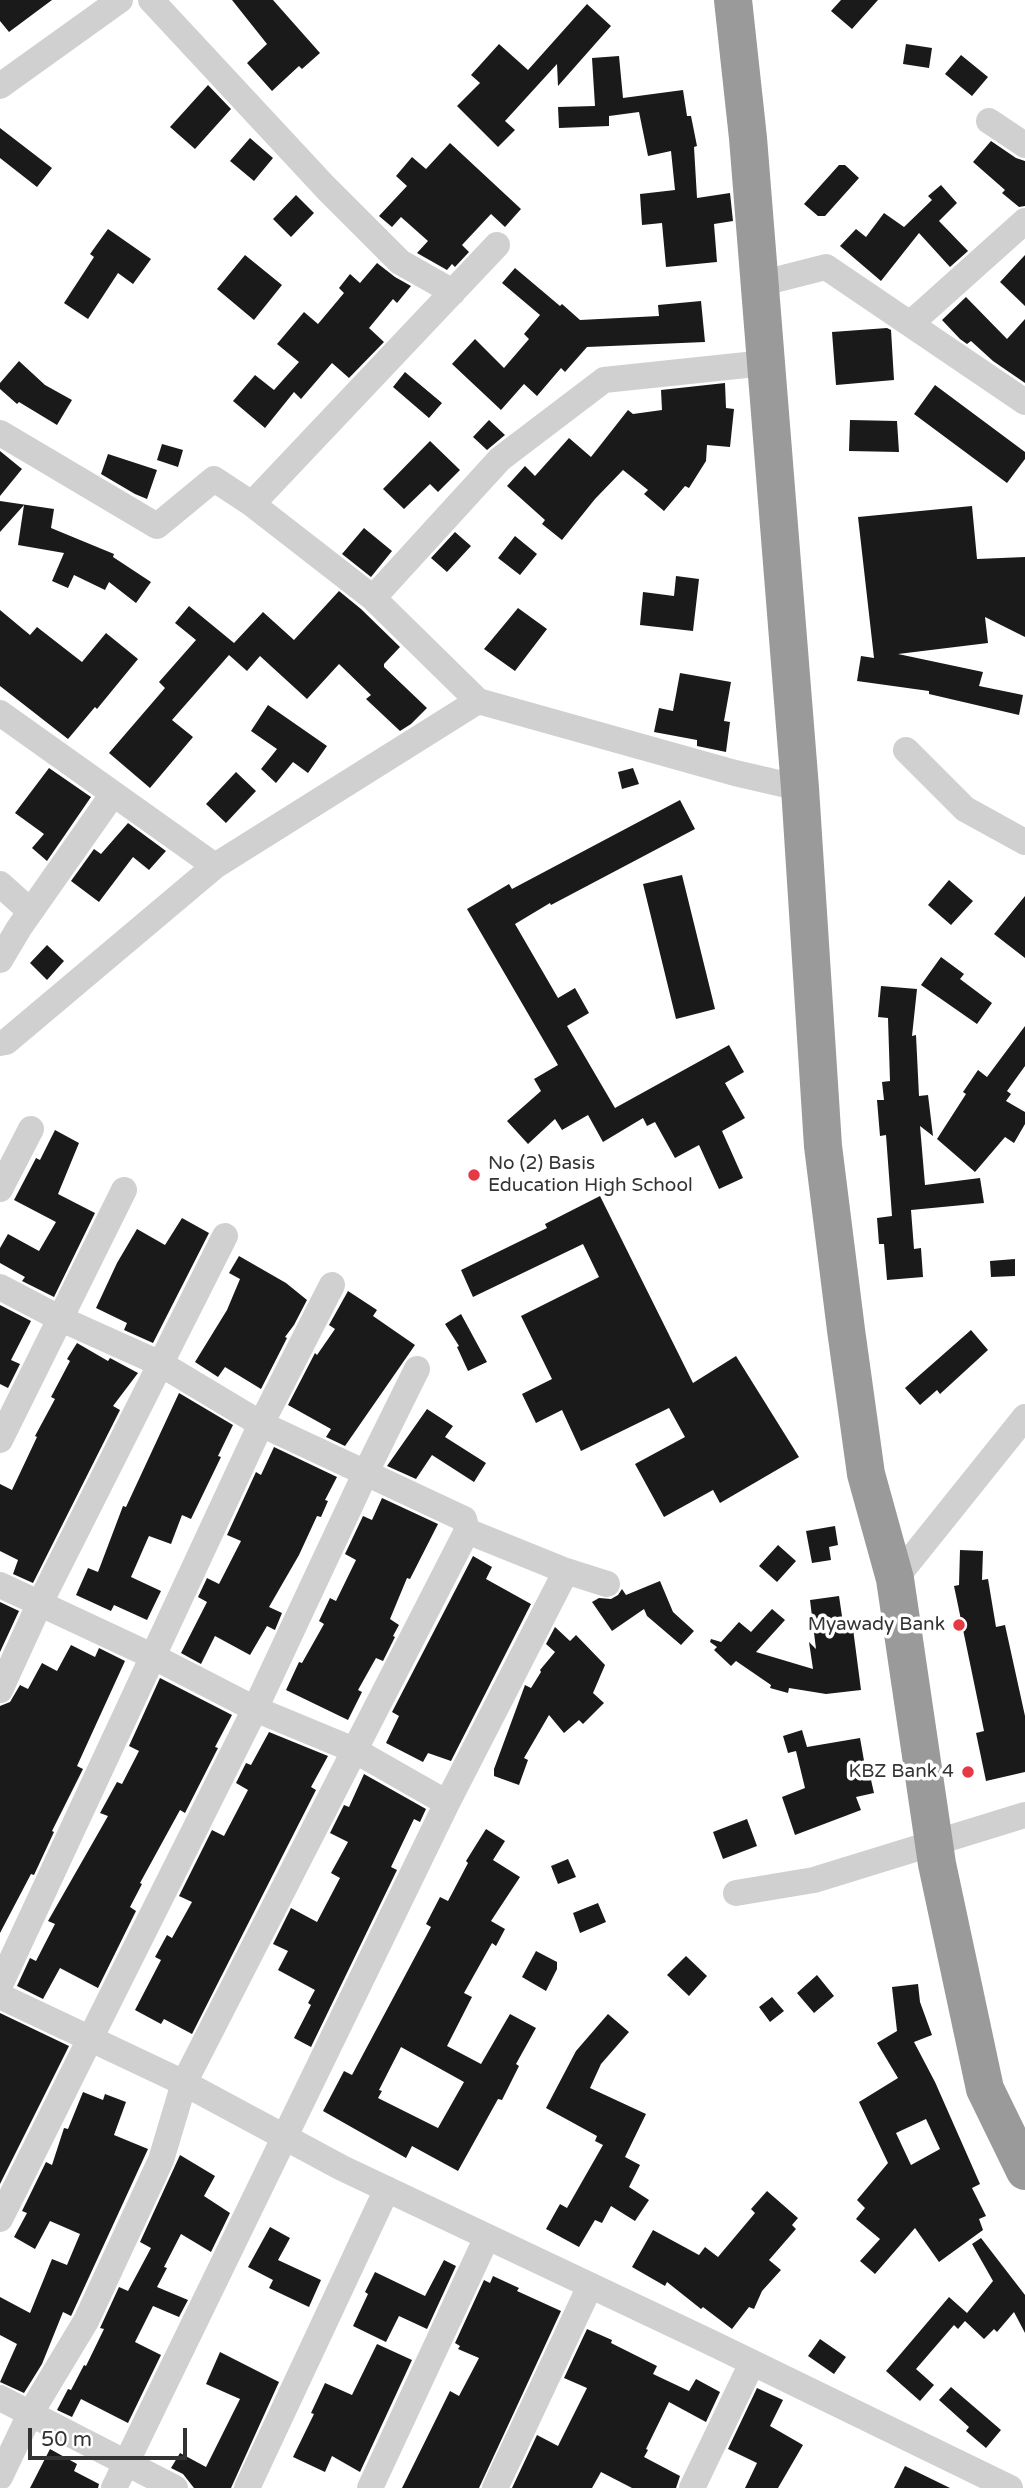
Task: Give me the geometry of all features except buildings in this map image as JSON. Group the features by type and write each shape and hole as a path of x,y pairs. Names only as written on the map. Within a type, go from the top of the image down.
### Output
{"highway":[{"path":"733,0 748,138 800,788 822,1146 866,1474 895,1579 934,1844 985,2089 1025,2171"}],"street":[{"path":"0,86 120,0"},
{"path":"150,0 326,188 400,262 453,292"},
{"path":"989,121 1025,145"},
{"path":"910,324 1025,221"},
{"path":"252,505 497,244"},
{"path":"759,284 826,267 1025,402"},
{"path":"373,598 500,459 604,380 765,363"},
{"path":"0,433 158,526 214,479 373,598 478,701 735,773 800,788"},
{"path":"0,1043 6,1042 215,866 478,701"},
{"path":"0,713 215,866"},
{"path":"906,750 965,809 1025,842"},
{"path":"0,960 30,911 113,794"},
{"path":"0,884 30,911"},
{"path":"0,1189 31,1129"},
{"path":"0,1440 124,1189"},
{"path":"0,1690 39,1605 225,1236"},
{"path":"0,1985 261,1424 332,1284"},
{"path":"0,1287 61,1319 161,1364 261,1424 464,1519 467,1531 184,2083 160,2160 98,2296 30,2414 0,2477"},
{"path":"0,2219 255,1709 417,1369"},
{"path":"895,1579 1025,1417"},
{"path":"467,1531 566,1571 607,1584"},
{"path":"114,2488 447,1803 566,1571"},
{"path":"0,1585 152,1656 255,1709 354,1750 447,1803"},
{"path":"736,1893 814,1880 1025,1815"},
{"path":"0,1996 184,2083 387,2189 752,2363 993,2485"},
{"path":"247,2488 387,2189"},
{"path":"370,2488 487,2237"},
{"path":"495,2488 590,2286"},
{"path":"692,2488 752,2363"},
{"path":"0,2398 175,2488"}],"place":[{"name":"No (2) Basis Education High School","path":"474,1175"},
{"name":"Myawady Bank","path":"959,1625"},
{"name":"KBZ Bank 4","path":"968,1772"}]}
